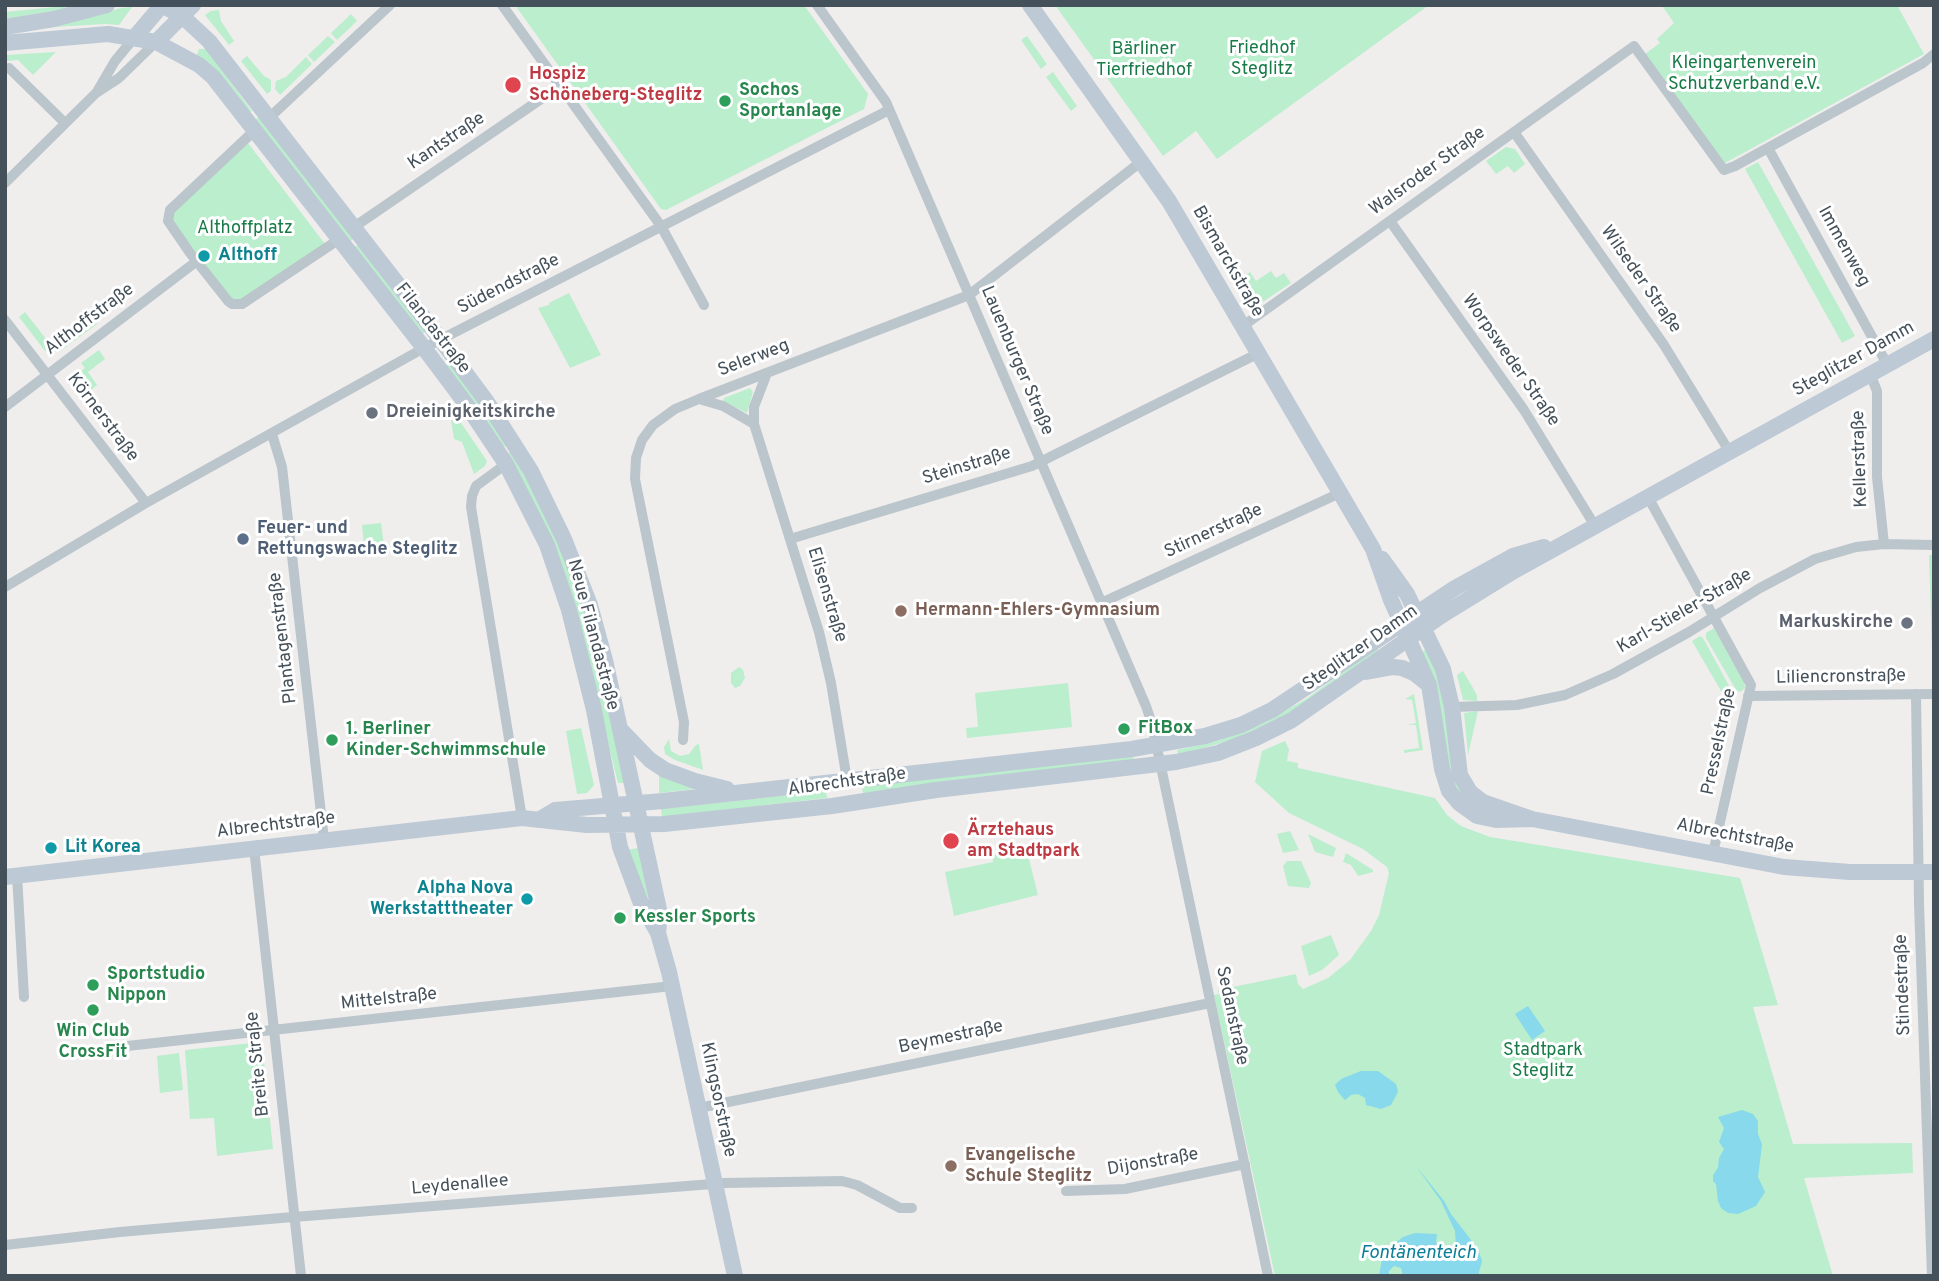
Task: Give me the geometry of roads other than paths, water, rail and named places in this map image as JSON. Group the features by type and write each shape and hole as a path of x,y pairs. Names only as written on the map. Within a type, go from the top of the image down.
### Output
{"main road":[{"path":"5,27 54,19 107,5"},
{"path":"134,38 162,5"},
{"name":"Filandastraße","path":"162,5 188,11 441,340 487,402 531,471"},
{"name":"Bismarckstraße","path":"1030,5 1169,201 1373,549 1407,594 1443,669 1452,707 1458,767 1465,786 1483,802 1532,819"},
{"path":"156,42 188,11"},
{"name":"Filandastraße","path":"5,43 108,34 134,38 156,42 190,59 213,77 424,348 506,464"},
{"path":"190,59 195,47 209,41"},
{"name":"Steglitzer Damm","path":"1160,764 1218,753 1292,720 1425,627 1494,583 1934,339"},
{"name":"Neue Filandastraße","path":"506,464 547,545 569,610 594,710 616,825"},
{"name":"Neue Filandastraße","path":"531,471 564,539 590,604 641,826"},
{"name":"Steglitzer Damm","path":"1156,745 1214,734 1272,710 1417,612 1491,567 1513,556 1573,538"},
{"name":"Bismarckstraße","path":"1373,549 1429,685 1443,776 1454,797 1468,810 1485,818 1532,819"},
{"path":"1357,675 1383,668 1402,668 1415,673 1429,685"},
{"path":"619,728 650,760 665,769 695,781 740,792"},
{"name":"Albrechtstraße","path":"540,819 555,810 852,780 1156,745"},
{"name":"Albrechtstraße","path":"11,876 522,818 587,825 641,826 860,802 936,790 1160,764"},
{"path":"852,780 860,802"},
{"name":"Albrechtstraße","path":"1532,819 1799,869 1926,872"},
{"name":"Klingsorstraße","path":"616,825 621,851 639,901 658,933 673,986 735,1276"},
{"name":"Klingsorstraße","path":"641,826 660,914 658,933"}],"street":[{"path":"269,118 390,5"},
{"path":"502,5 661,226 705,305"},
{"name":"Lauenburger Straße","path":"817,5 889,110 1146,706 1156,745"},
{"path":"96,93 115,61 134,38"},
{"path":"5,183 96,93 119,78 156,42"},
{"name":"Walsroder Straße","path":"1243,326 1634,46 1724,170 1768,148"},
{"path":"1768,148 1923,63 1934,54"},
{"path":"9,68 65,123"},
{"name":"Kantstraße","path":"354,227 560,86"},
{"name":"Südendstraße","path":"5,587 145,503 424,348 889,110"},
{"path":"254,131 170,210 168,221 171,227 197,261 232,304 242,304 338,240"},
{"name":"Wilseder Straße","path":"1514,132 1658,337 1729,452"},
{"name":"Immenweg","path":"1768,148 1887,364"},
{"name":"Selerweg","path":"683,740 684,722 635,479 636,458 642,440 653,425 675,409 699,399 969,295 1142,161"},
{"name":"Worpsweder Straße","path":"1390,221 1524,410 1595,526"},
{"name":"Althoffstraße","path":"5,407 197,261"},
{"name":"Körnerstraße","path":"5,320 145,503"},
{"name":"Steinstraße","path":"790,539 1040,462 1259,353"},
{"name":"Elisenstraße","path":"767,373 757,396 754,424 827,660 852,780"},
{"name":"Kellerstraße","path":"1870,374 1877,391 1877,477 1884,544"},
{"path":"699,399 723,406 754,424"},
{"name":"Plantagenstraße","path":"272,433 282,467 324,840"},
{"path":"506,464 476,486 471,507 522,818"},
{"name":"Stirnerstraße","path":"1101,603 1340,494"},
{"name":"Presselstraße","path":"1648,497 1751,685 1713,853"},
{"name":"Karl-Stieler-Straße","path":"1452,707 1517,705 1565,695 1613,674 1815,559 1856,547 1884,544 1934,545"},
{"name":"Stindestraße","path":"1916,694 1926,872 1932,1276"},
{"name":"Liliencronstraße","path":"1748,696 1934,694"},
{"name":"Sedanstraße","path":"1156,745 1268,1276"},
{"name":"Breite Straße","path":"254,848 301,1276"},
{"name":"Albrechtstraße","path":"11,876 24,997"},
{"name":"Mittelstraße","path":"109,1048 673,986"},
{"name":"Beymestraße","path":"699,1108 1210,1003"},
{"name":"Dijonstraße","path":"1066,1191 1125,1189 1245,1164"},
{"name":"Leydenallee","path":"5,1245 120,1232 715,1183 842,1181 858,1185 900,1208 912,1209"}],"water":[{"path":"1528,1006 1545,1031 1532,1040 1515,1014"},
{"path":"1361,1071 1378,1071 1396,1084 1398,1092 1391,1105 1381,1109 1366,1105 1365,1098 1358,1094 1345,1100 1335,1085 1341,1079"},
{"path":"1742,1110 1753,1114 1758,1121 1758,1134 1762,1144 1758,1177 1765,1192 1756,1206 1738,1214 1728,1213 1721,1208 1713,1175 1724,1149 1719,1142 1724,1128 1718,1117"},
{"name":"Fontänenteich","path":"1416,1166 1478,1249 1482,1261 1478,1276 1403,1276 1401,1268 1394,1266 1389,1271 1389,1276 1379,1276 1382,1259 1391,1246 1403,1237 1415,1233 1437,1234 1436,1242 1442,1249 1456,1247 1455,1231 1441,1201"}],"place":[{"name":"Hospiz Schöneberg-Steglitz","path":"513,85"},
{"name":"Sochos Sportanlage","path":"725,101"},
{"name":"Althoff","path":"204,256"},
{"name":"Dreieinigkeitskirche","path":"372,413"},
{"name":"Feuer- und Rettungswache Steglitz","path":"243,539"},
{"name":"Hermann-Ehlers-Gymnasium","path":"901,611"},
{"name":"Markuskirche","path":"1907,623"},
{"name":"FitBox","path":"1124,729"},
{"name":"1. Berliner Kinder-Schwimmschule","path":"332,740"},
{"name":"Ärztehaus am Stadtpark","path":"951,841"},
{"name":"Lit Korea","path":"51,848"},
{"name":"Alpha Nova Werkstatttheater","path":"527,899"},
{"name":"Kessler Sports","path":"620,918"},
{"name":"Sportstudio Nippon","path":"93,985"},
{"name":"Win Club CrossFit","path":"93,1010"},
{"name":"Evangelische Schule Steglitz","path":"951,1166"}],"park label":[{"name":"Friedhof Steglitz","path":"1262,59"},
{"name":"Bärliner Tierfriedhof","path":"1144,60"},
{"name":"Kleingartenverein Schutzverband e.V.","path":"1744,74"},
{"name":"Althoffplatz","path":"245,229"},
{"name":"Stadtpark Steglitz","path":"1543,1061"}]}
